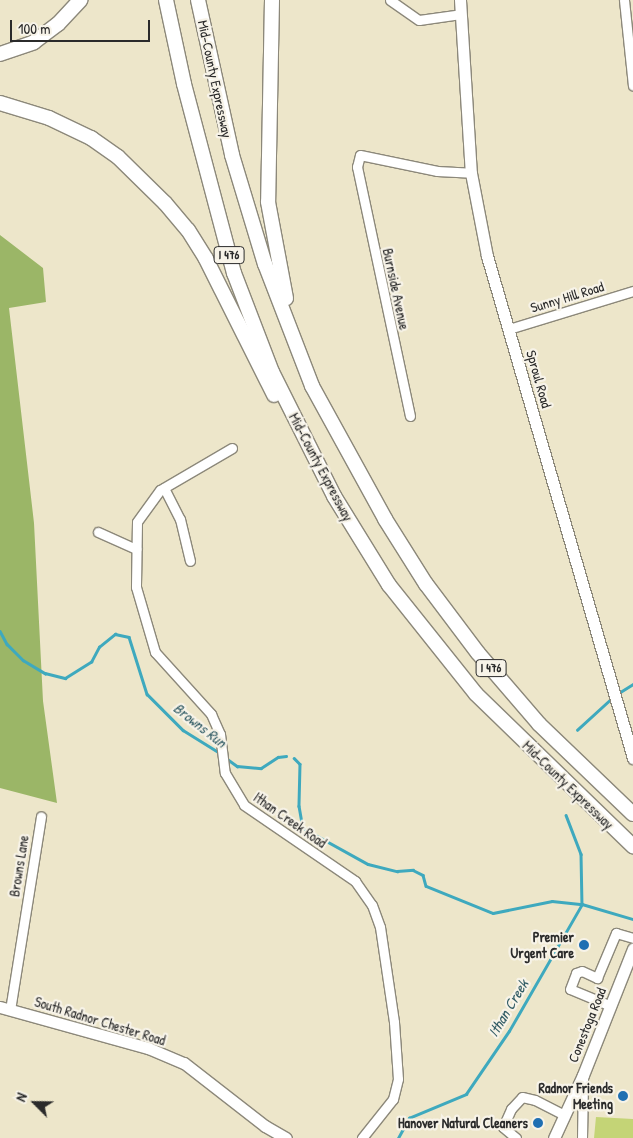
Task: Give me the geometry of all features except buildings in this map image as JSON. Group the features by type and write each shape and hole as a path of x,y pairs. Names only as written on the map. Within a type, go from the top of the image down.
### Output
{"highway":[{"path":"0,54 34,42 58,24 80,0"},
{"name":"Mid-County Expressway","path":"166,0 184,84 234,273 272,372 334,496 395,592 476,694 629,843"},
{"name":"Mid-County Expressway","path":"198,0 232,156 265,264 312,386 385,519 426,584 478,653 539,724 616,800 633,814"},
{"path":"272,0 268,202 283,289 312,386"},
{"path":"0,103 49,118 91,138 118,157 171,210 206,259 256,363 334,496"}],"main road":[{"name":"Sproul Road","path":"460,0 471,173 487,256 633,758"},
{"name":"Conestoga Road","path":"554,1138 583,1075 633,949"},
{"name":"South Radnor Chester Road","path":"5,1008 148,1048 184,1064 265,1126 286,1138"}],"street":[{"path":"390,0 419,20 461,14"},
{"path":"624,0 633,86"},
{"name":"Burnside Avenue","path":"410,416 357,167 360,156 437,171 471,173"},
{"name":"Sunny Hill Road","path":"508,329 633,291"},
{"name":"Ithan Creek Road","path":"232,448 164,488 137,522 136,587 155,652 211,714 220,734 224,773 244,805 355,881 372,905 380,927 393,1012 398,1079 393,1099 362,1138"},
{"path":"164,488 180,519 190,561"},
{"path":"98,532 136,549"},
{"name":"Browns Lane","path":"5,1008 41,816"},
{"path":"611,1006 570,988 576,974 582,971 597,978 616,933 633,938"},
{"path":"582,1138 583,1075"},
{"path":"516,1138 503,1126 511,1109 522,1097 535,1100 564,1115"}],"green space":[{"path":"0,235 43,268 46,302 9,308 34,523 43,701 57,803 0,788"},
{"path":"596,1117 633,1119 633,1138 594,1138"}],"waterway":[{"name":"Browns Run","path":"0,631 7,644 23,660 45,673 65,678 91,662 99,647 115,634 129,637 147,694 183,730 220,753"},
{"path":"617,694 633,684"},
{"path":"577,730 613,697"},
{"name":"Browns Run","path":"226,758 237,766 261,768 278,757 286,756"},
{"name":"Browns Run","path":"294,758 300,764 299,806 303,828 368,864 397,871 413,870 423,875 426,886 493,913 552,901 582,904 633,919"},
{"path":"566,815 581,854 582,904"},
{"name":"Ithan Creek","path":"398,1138 409,1118 466,1094 509,1031 582,904"}],"place":[{"name":"Premier Urgent Care","path":"584,945"},
{"name":"Radnor Friends Meeting","path":"623,1096"},
{"name":"Hanover Natural Cleaners","path":"538,1123"}]}
